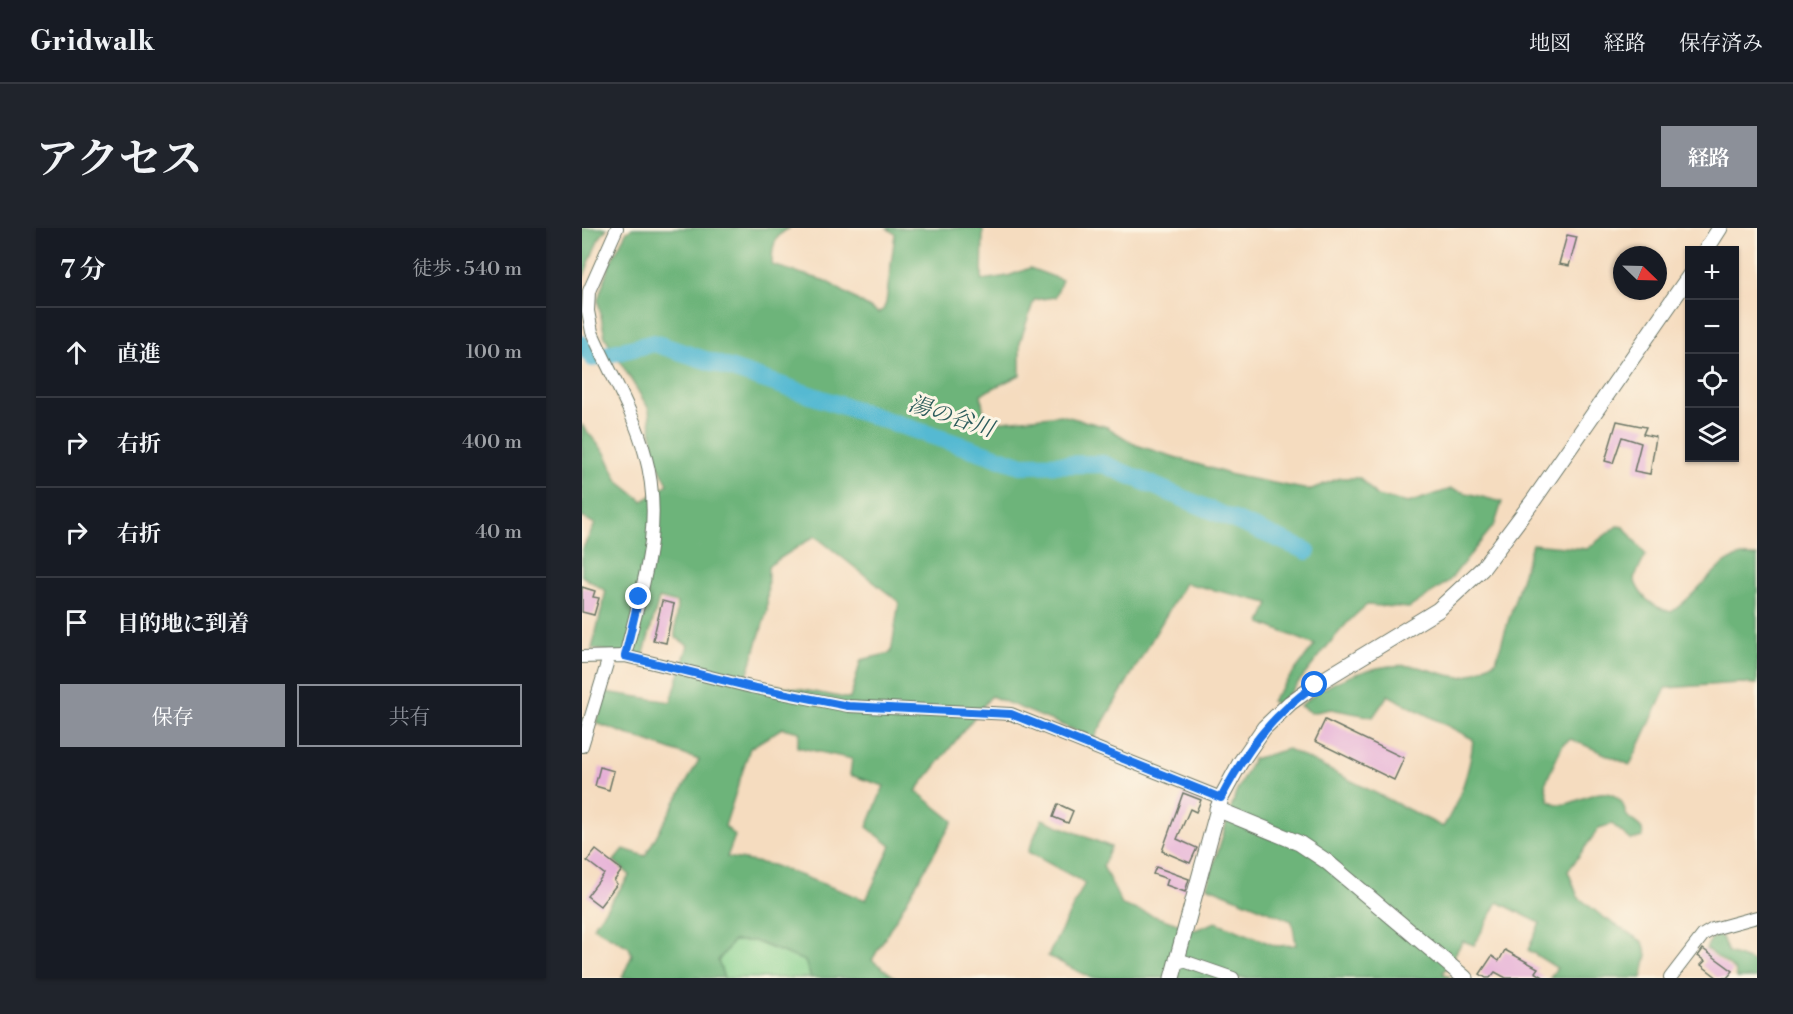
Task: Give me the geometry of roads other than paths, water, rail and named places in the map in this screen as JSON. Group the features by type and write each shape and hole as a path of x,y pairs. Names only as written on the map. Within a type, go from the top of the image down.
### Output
{"street":[{"path":"617,228 590,291 588,311 597,345 645,453 651,487 651,557 625,656"},
{"path":"1709,246 1720,228"},
{"path":"1172,978 1219,804 1240,763 1264,728 1290,703 1365,653 1438,610 1482,569 1533,501 1685,281"},
{"path":"582,657 625,656 751,687 848,706 1011,714 1219,804 1299,843 1326,861 1465,978"},
{"path":"582,746 609,657"},
{"path":"1670,978 1703,935 1713,929 1757,917"},
{"path":"1178,959 1233,978"}],"waterway":[{"name":"湯の谷川","path":"582,344 593,358 654,343 1020,465 1103,464 1307,551"}]}
